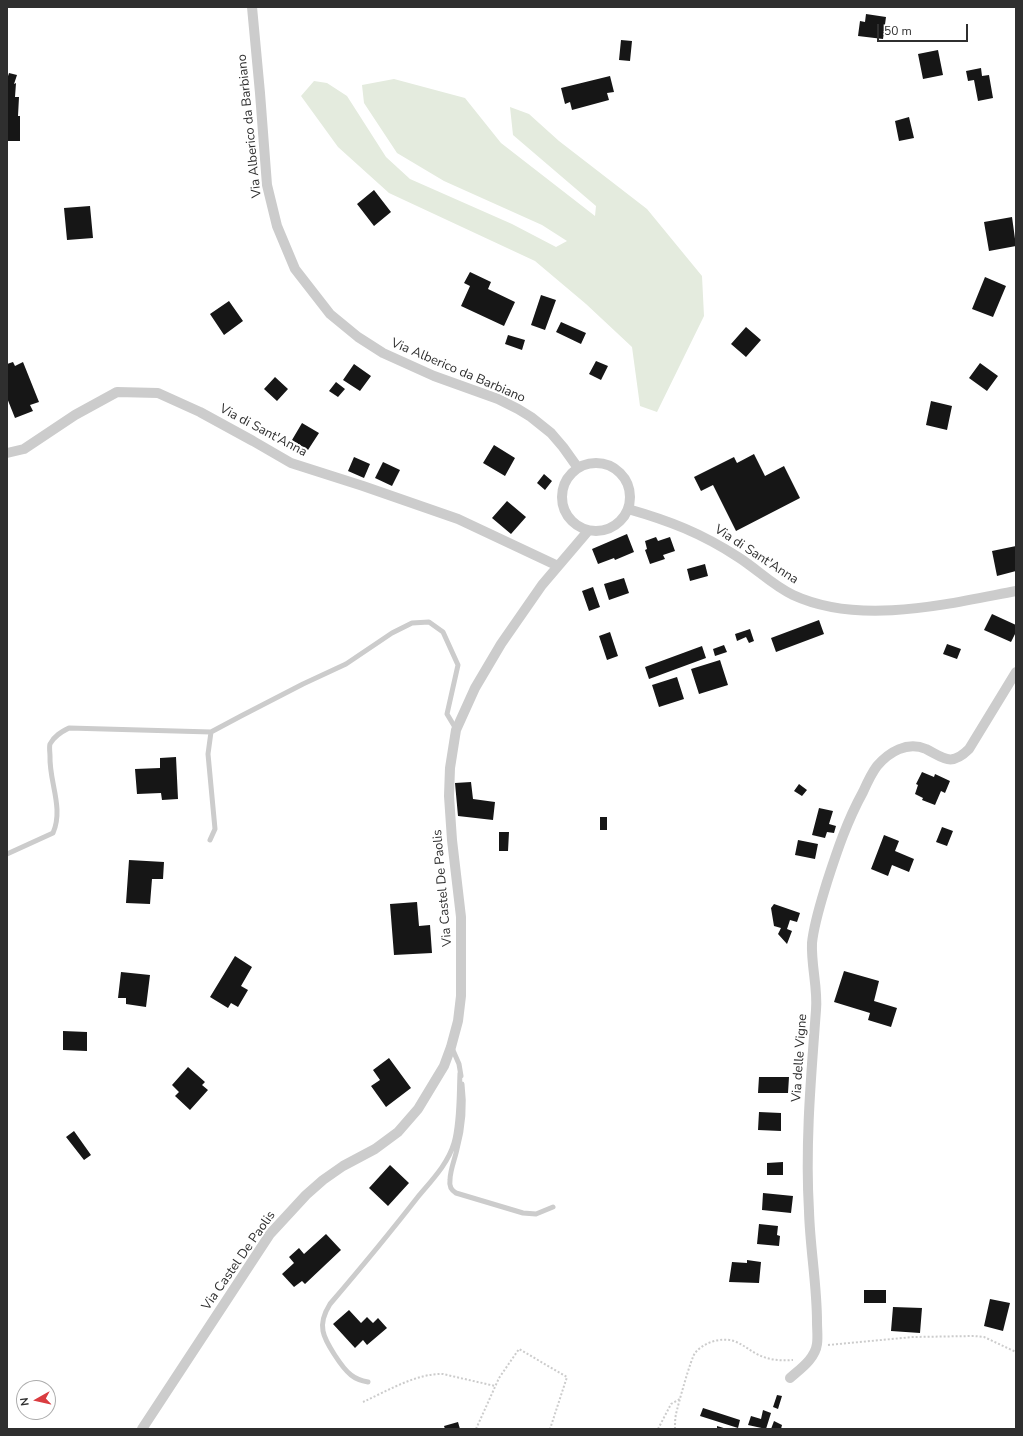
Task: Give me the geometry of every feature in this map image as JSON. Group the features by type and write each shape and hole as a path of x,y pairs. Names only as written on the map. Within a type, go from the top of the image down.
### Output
{"street":[{"name":"Via Alberico da Barbiano","path":"252,7 267,185 277,226 295,269 330,314 358,337 383,353 434,376 498,399 518,409 551,433 578,468"},
{"name":"Via di Sant'Anna","path":"7,453 24,449 76,415 117,392 158,393 200,412 291,463 458,519 558,566"},
{"path":"598,463 608,465 618,471 624,478 629,488 630,499 628,509 623,518 608,530 598,532 588,531 577,526 569,519 563,508 561,497 563,486 569,476 578,468 587,464 598,463"},
{"name":"Via di Sant'Anna","path":"628,509 665,520 692,531 728,551 772,583 793,595 817,604 831,607 867,610 900,610 961,602 1016,591"},
{"name":"Via Castel De Paolis","path":"142,1429 270,1234 287,1214 317,1185 343,1166 383,1144 412,1118 427,1096 444,1066 460,1015 462,956 460,898 452,840 449,796 450,768 456,730 465,708 488,665 542,586 588,531"},
{"name":"Via delle Vigne","path":"790,1378 811,1359 817,1346 817,1298 810,1235 808,1192 808,1140 817,1006 812,957 812,940 823,894 838,847 851,814 876,768 885,758 895,750 910,747 917,747 927,750 941,758 951,759 964,754 969,749 1016,672"}],"lane":[{"path":"7,854 53,833 57,824 56,797 49,768 50,745 58,733 69,728 211,732 296,687 346,664 412,623 430,622 443,632 458,665 447,714 456,730"},
{"path":"210,840 215,829 208,754 211,732"},
{"path":"451,1047 459,1064 464,1116 450,1177 450,1187 456,1193 523,1213 536,1214 553,1207"},
{"path":"368,1382 355,1378 341,1364 324,1334 322,1325 324,1314 330,1304 396,1226 449,1156 457,1130 460,1073"}],"path":[{"path":"817,1346 913,1337 974,1336 984,1337 1016,1352"},
{"path":"675,1429 676,1414 694,1354 702,1346 715,1341 725,1340 733,1341 769,1359 783,1361 811,1359"},
{"path":"476,1429 495,1386 505,1368 519,1349 567,1377 550,1429"},
{"path":"363,1402 416,1378 436,1374 443,1374 495,1386"},
{"path":"658,1429 671,1404 681,1398"}],"shaded area":[{"path":"394,79 465,98 501,143 595,216 596,206 513,135 510,107 529,114 559,141 647,209 702,276 704,316 657,412 640,406 632,347 586,304 535,261 389,193 338,147 301,96 314,81 327,83 347,96 386,157 410,179 512,224 556,247 567,241 542,225 444,181 397,153 364,103 362,85"}],"building":[{"path":"866,14 886,17 883,39 858,36 860,21 865,22"},
{"path":"621,40 632,41 630,61 619,60"},
{"path":"938,50 943,75 923,79 918,54"},
{"path":"981,68 982,76 989,75 993,98 978,101 974,80 968,81 966,71"},
{"path":"9,73 17,75 14,84 16,83 15,97 19,97 18,116 20,116 20,141 7,141 7,79"},
{"path":"610,76 614,92 607,93 609,100 572,110 570,102 565,104 561,88"},
{"path":"909,117 914,138 899,141 895,121"},
{"path":"374,190 391,212 374,226 357,204"},
{"path":"90,206 93,238 67,240 64,208"},
{"path":"1012,217 1016,246 989,251 984,222"},
{"path":"470,272 491,282 488,289 515,302 504,326 461,306 470,286 464,283"},
{"path":"985,277 1006,286 993,317 972,309"},
{"path":"541,295 556,300 545,330 531,325"},
{"path":"229,301 243,321 224,335 210,314"},
{"path":"561,322 586,333 581,344 556,332"},
{"path":"746,327 761,340 746,357 731,344"},
{"path":"508,335 525,340 522,350 505,344"},
{"path":"596,361 608,366 601,380 589,374"},
{"path":"13,362 15,366 23,362 39,402 30,405 33,411 15,418 7,398 7,364"},
{"path":"980,363 998,376 987,391 969,378"},
{"path":"354,364 371,376 360,391 343,380"},
{"path":"275,377 288,389 277,401 264,389"},
{"path":"336,382 345,389 338,397 329,391"},
{"path":"931,401 952,406 947,430 926,425"},
{"path":"302,423 319,433 308,450 292,440"},
{"path":"494,445 515,458 505,476 483,463"},
{"path":"754,454 765,476 784,466 800,498 736,531 713,485 701,491 694,477 734,457 737,463"},
{"path":"354,457 370,464 364,478 348,471"},
{"path":"383,462 400,470 392,486 375,478"},
{"path":"544,474 552,481 545,490 537,483"},
{"path":"507,501 526,517 511,534 492,518"},
{"path":"627,534 634,552 615,560 614,558 598,564 592,549"},
{"path":"656,537 658,541 670,537 675,551 663,555 665,559 650,564 645,550 647,549 645,541"},
{"path":"1016,546 1016,571 997,576 992,551"},
{"path":"705,564 708,576 690,581 687,569"},
{"path":"624,578 629,593 609,600 604,584"},
{"path":"593,587 600,607 589,611 582,591"},
{"path":"992,614 1016,625 1016,632 1011,642 984,630"},
{"path":"819,620 824,634 776,652 771,638"},
{"path":"750,629 754,641 749,643 746,637 737,641 735,634"},
{"path":"610,632 618,656 607,660 599,636"},
{"path":"947,644 961,649 957,659 943,654"},
{"path":"724,645 727,652 715,656 713,649"},
{"path":"702,646 706,658 649,679 645,667"},
{"path":"720,660 728,685 699,694 691,669"},
{"path":"677,677 684,699 659,707 652,685"},
{"path":"176,757 178,799 162,800 161,793 137,794 135,769 160,768 160,758"},
{"path":"922,772 934,777 935,774 950,781 945,793 941,791 935,805 922,800 923,798 915,794 918,785 916,784"},
{"path":"471,782 473,799 495,802 493,820 458,816 455,783"},
{"path":"799,784 807,790 802,796 794,791"},
{"path":"819,808 833,811 829,824 836,826 834,833 827,832 825,838 812,835"},
{"path":"600,817 607,817 607,830 600,830"},
{"path":"942,827 953,831 947,846 936,842"},
{"path":"499,832 509,832 508,851 499,851"},
{"path":"884,835 899,841 895,851 914,859 909,872 892,865 888,876 871,869"},
{"path":"798,840 818,844 815,859 795,855"},
{"path":"129,860 164,862 163,879 152,879 150,904 126,903"},
{"path":"417,902 419,926 430,925 432,953 394,955 390,904"},
{"path":"774,904 800,913 797,922 790,920 787,929 792,931 787,944 778,934 781,928 774,926 771,908"},
{"path":"235,956 252,967 241,986 248,990 238,1007 231,1003 228,1008 210,997"},
{"path":"844,971 879,981 874,1001 897,1008 891,1027 868,1020 870,1013 834,1002"},
{"path":"121,972 150,975 146,1007 126,1004 126,998 118,998"},
{"path":"63,1031 87,1032 87,1051 63,1050"},
{"path":"389,1058 411,1088 386,1107 371,1086 380,1080 373,1070"},
{"path":"188,1067 205,1082 202,1085 208,1090 190,1110 175,1096 179,1092 172,1085"},
{"path":"759,1077 789,1077 788,1093 758,1093"},
{"path":"759,1112 781,1113 781,1131 758,1130"},
{"path":"74,1131 91,1155 84,1160 66,1137"},
{"path":"783,1162 783,1175 767,1175 767,1163"},
{"path":"390,1165 409,1183 388,1206 369,1188"},
{"path":"763,1193 793,1196 791,1213 762,1210"},
{"path":"759,1224 778,1226 777,1235 780,1236 779,1246 757,1244"},
{"path":"326,1234 341,1250 305,1284 302,1281 294,1287 282,1274 294,1263 289,1257 299,1248 304,1254"},
{"path":"747,1260 761,1262 759,1283 729,1282 732,1262 747,1263"},
{"path":"864,1290 886,1290 886,1303 864,1303"},
{"path":"990,1299 1010,1303 1003,1331 984,1326"},
{"path":"893,1307 922,1308 920,1333 891,1331"},
{"path":"349,1310 361,1323 367,1317 373,1323 378,1318 387,1328 367,1345 363,1340 355,1348 333,1324"},
{"path":"777,1395 782,1396 778,1409 773,1407"},
{"path":"703,1408 740,1420 738,1428 700,1416"},
{"path":"763,1410 771,1413 766,1429 748,1425 751,1416 761,1419"},
{"path":"774,1421 782,1425 781,1429 771,1429"},
{"path":"458,1422 460,1429 445,1429 444,1426"},
{"path":"717,1426 727,1429 717,1429"}]}
